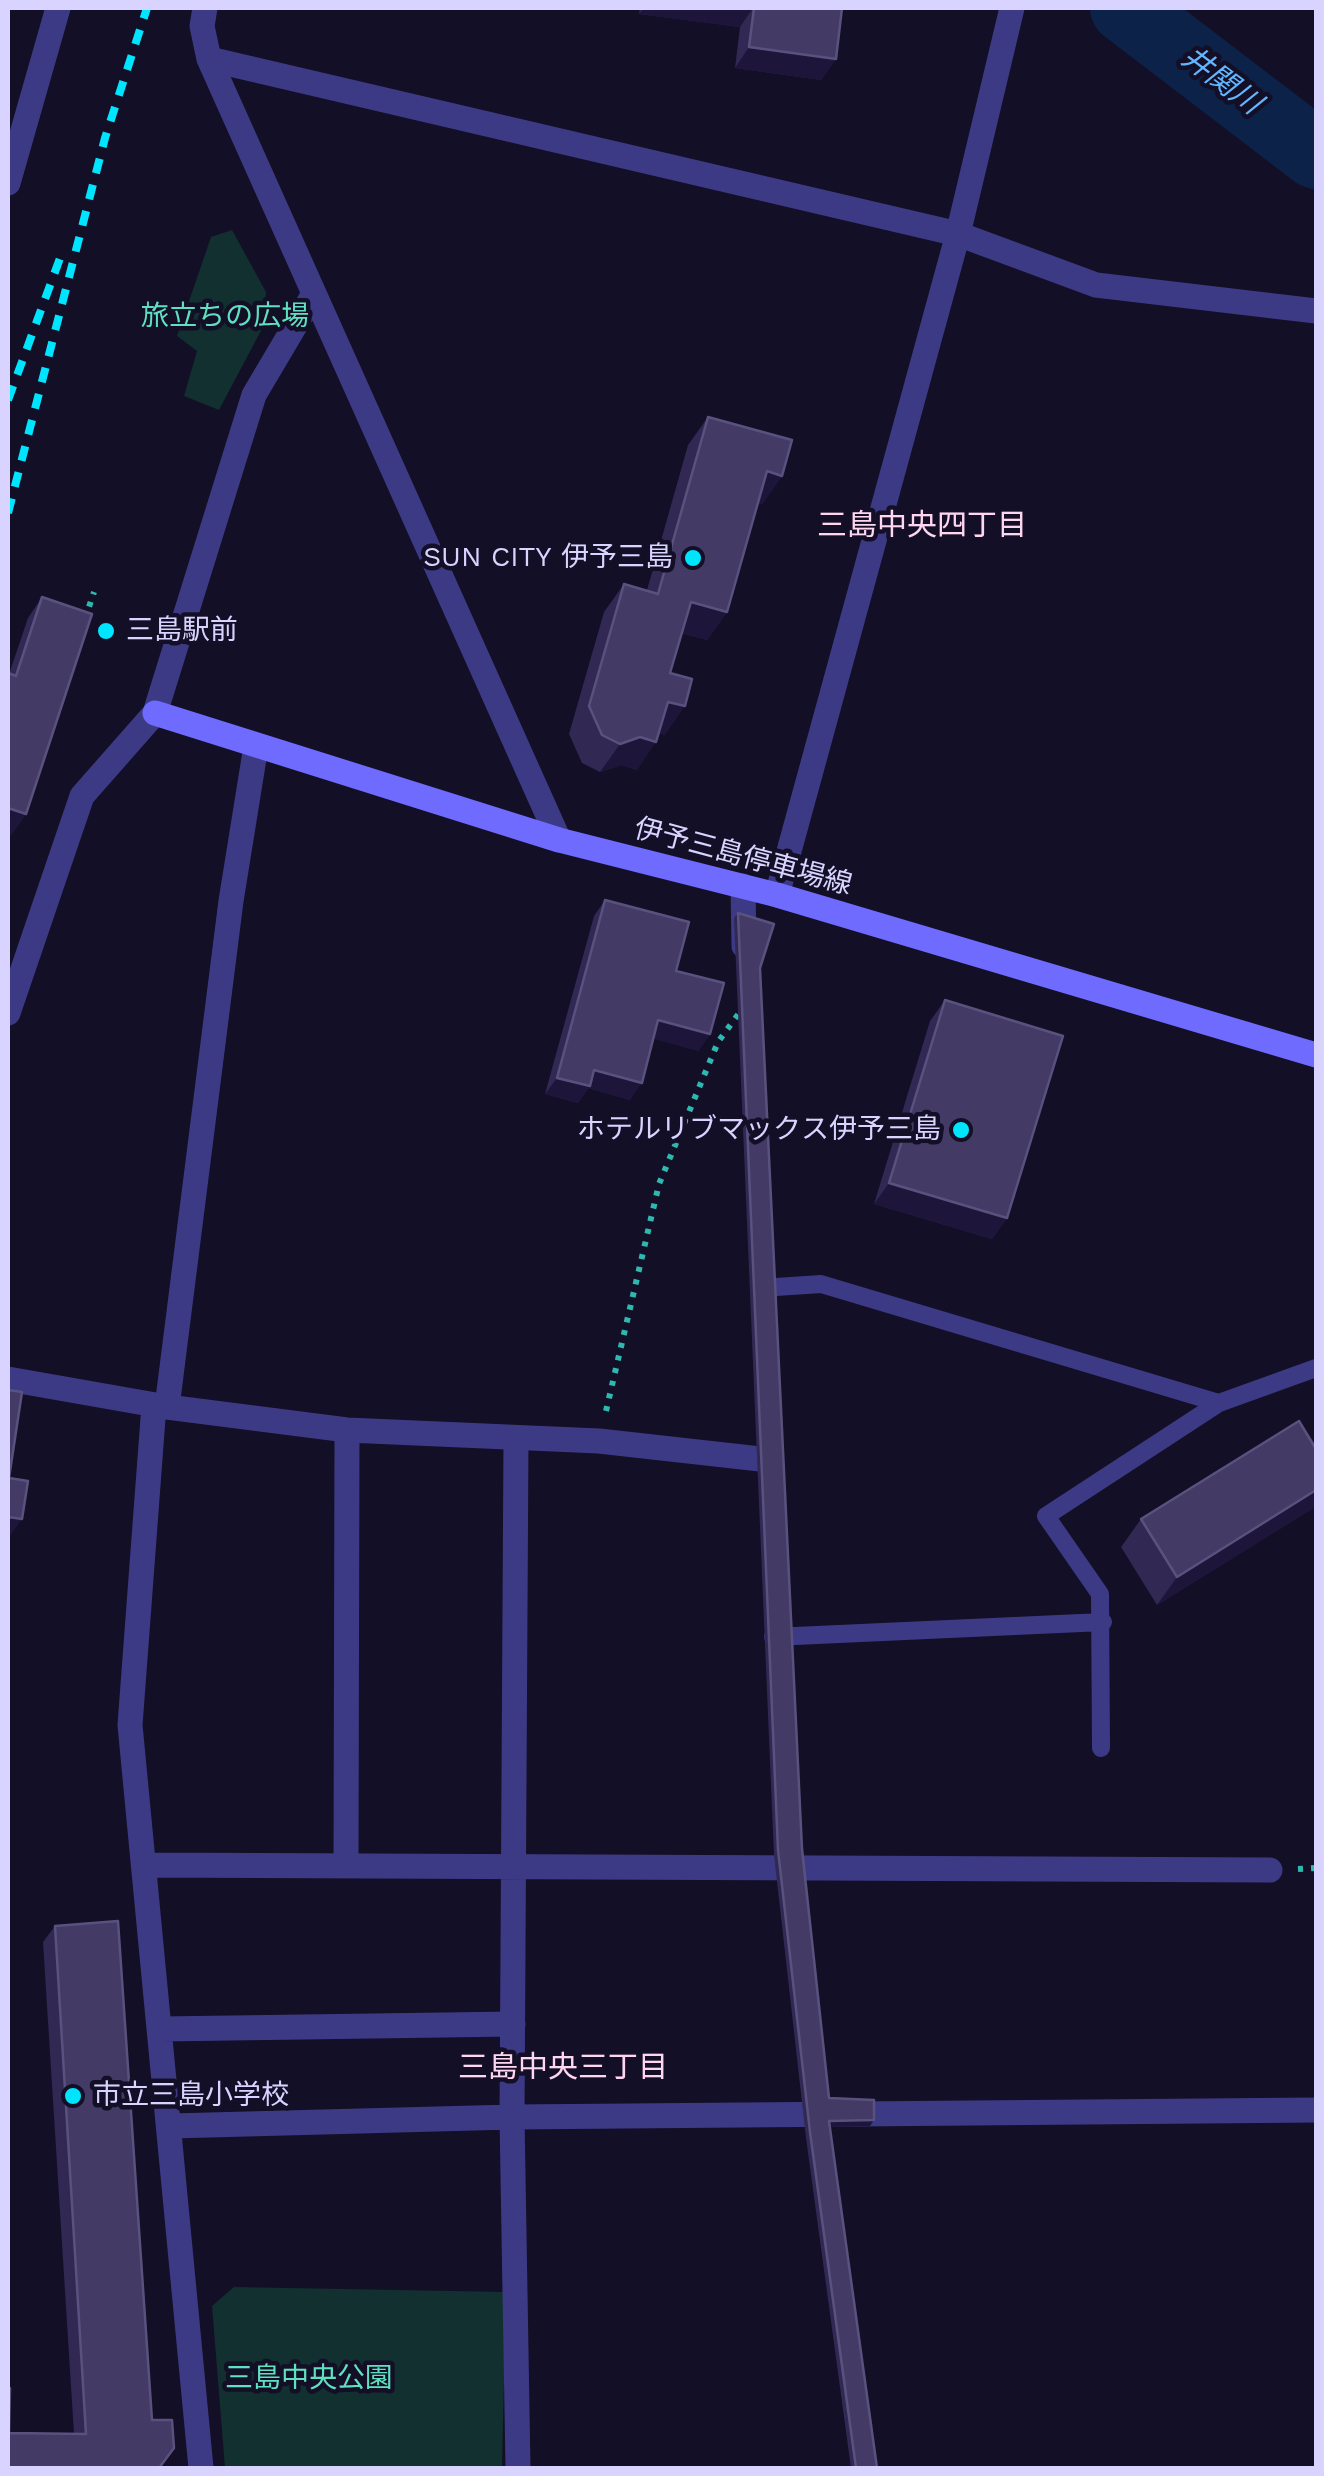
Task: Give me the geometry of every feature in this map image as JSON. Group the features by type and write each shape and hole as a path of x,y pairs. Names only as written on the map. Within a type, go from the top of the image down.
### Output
{"main road":[{"name":"伊予三島停車場線","path":"155,713 559,840 777,895 1316,1055"}],"street":[{"path":"8,183 58,8"},
{"path":"205,8 202,26 209,59 312,297 559,840"},
{"path":"777,895 958,234 1012,8"},
{"path":"209,59 958,234 1096,285 1316,311"},
{"path":"8,1013 82,796 155,713 254,395 312,297"},
{"path":"202,2468 130,1725 160,1406 256,746"},
{"path":"743,886 746,1004"},
{"path":"8,1379 160,1406 346,1430 600,1440 769,1460"},
{"path":"346,1430 346,1866"},
{"path":"516,1439 512,2116 518,2468"},
{"path":"145,1865 1270,1870"},
{"path":"161,2029 513,2024"},
{"path":"170,2126 512,2116 816,2117 1316,2110"}],"lane":[{"path":"761,1288 821,1284 1219,1403"},
{"path":"1101,1748 1100,1594 1046,1516 1219,1403 1316,1368"},
{"path":"773,1636 1103,1622"}],"path":[{"path":"84,623 94,592"},
{"path":"600,1440 659,1184 718,1042 746,1004"}],"green space":[{"name":"旅立ちの広場","path":"232,230 266,292 264,325 219,410 184,396 197,351 177,336 211,237"},
{"name":"三島中央公園","path":"234,2287 506,2292 502,2468 225,2468 212,2306"}],"building":[{"path":"754,8 842,8 836,59 749,47"},
{"name":"SUN CITY 伊予三島","path":"708,417 792,440 782,476 767,471 727,612 691,602 670,673 692,679 685,706 668,702 656,742 640,737 620,744 602,735 589,706 624,584 658,594"},
{"path":"42,597 92,614 26,814 8,808 8,673 16,676"},
{"path":"605,900 689,922 676,971 724,983 710,1034 658,1020 642,1083 594,1070 590,1086 557,1078"},
{"path":"738,913 774,924 760,968 802,1849 829,2098 874,2100 874,2120 829,2121 877,2468 856,2468 810,2132 778,1850"},
{"name":"ホテルリブマックス伊予三島","path":"945,1000 1063,1036 1007,1218 889,1183"},
{"path":"8,1390 22,1392 9,1478 28,1481 22,1519 8,1517"},
{"path":"1299,1421 1316,1449 1316,1490 1177,1577 1141,1519"},
{"path":"118,1921 152,2420 172,2420 174,2448 159,2468 8,2468 8,2388 9,2433 86,2434 55,1926"}],"waterway":[{"name":"井関川","path":"1125,8 1316,154"}],"railway":[{"path":"8,513 105,138 147,8"},
{"path":"8,400 63,250"}],"place":[{"name":"SUN CITY 伊予三島","path":"693,558"},
{"name":"三島駅前","path":"106,631"},
{"name":"ホテルリブマックス伊予三島","path":"961,1130"},
{"name":"市立三島小学校","path":"73,2096"}],"district":[{"name":"三島中央四丁目","path":"922,526"},
{"name":"三島中央三丁目","path":"563,2068"}]}
